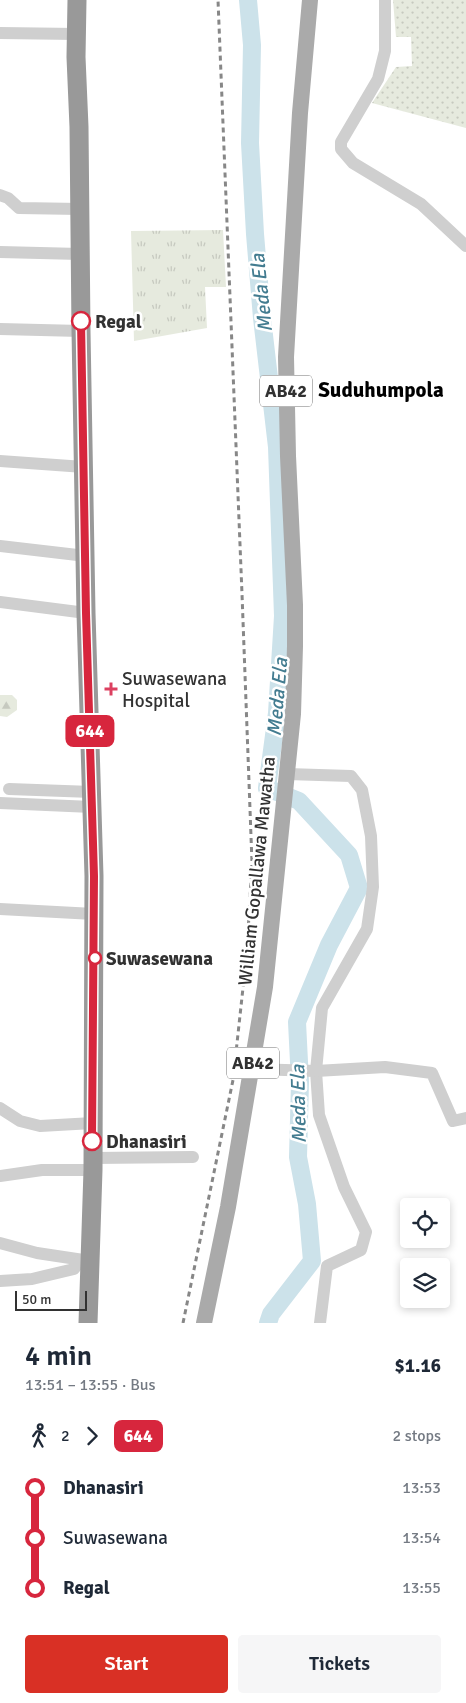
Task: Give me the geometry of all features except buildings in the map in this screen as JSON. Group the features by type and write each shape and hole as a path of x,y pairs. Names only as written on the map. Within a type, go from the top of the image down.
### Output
{"highway":[{"path":"77,0 86,613 94,914 93,1164 85,1261 88,1323"}],"main road":[{"name":"William Gopallawa Mawatha","path":"204,1323 228,1207 265,986 293,714 295,646 287,447 286,357 300,113 310,0"}],"street":[{"path":"385,0 385,51 378,79 341,142 341,149 353,163 421,204 466,246"},
{"path":"0,33 77,34"},
{"path":"0,194 8,198 19,208 80,209"},
{"path":"0,252 80,254"},
{"path":"0,329 81,331"},
{"path":"0,461 84,467"},
{"path":"0,546 86,556"},
{"path":"0,602 86,613"},
{"path":"286,778 351,776 362,790 371,836 373,887 367,929 322,1008 311,1071 320,1114 344,1187 366,1232 362,1250 327,1266 320,1323"},
{"path":"9,789 92,800"},
{"path":"0,803 92,800"},
{"path":"0,908 94,914"},
{"path":"252,1069 311,1071 385,1066 432,1073 452,1121 466,1118"},
{"path":"0,1108 20,1121 40,1126 92,1123"},
{"path":"0,1176 93,1164 193,1157"},
{"path":"0,1243 37,1253 85,1261"},
{"path":"0,1281 32,1279 74,1269 85,1261"}],"green space":[{"path":"393,0 466,0 466,128 372,103 396,67 412,66 411,37 396,37"},
{"path":"223,230 226,287 205,287 207,328 134,341 131,231"},
{"path":"0,695 12,695 17,700 17,710 7,717 0,716"}],"waterway":[{"name":"Meda Ela","path":"248,0 252,45 250,143 255,234 262,318 277,447 283,616 277,713 267,788 299,801 349,855 359,888 329,945 297,1022 300,1082 298,1157 307,1204 312,1261 271,1314 268,1323"}],"railway":[{"path":"183,1323 233,1080 247,951 252,863 218,0"}],"bus line":[{"name":"644","path":"81,321 86,613 94,876 95,958 92,1141"}],"place":[{"name":"Regal","path":"81,321"},
{"name":"Suwasewana Hospital","path":"111,689"},
{"name":"Suwasewana","path":"95,958"},
{"name":"Dhanasiri","path":"92,1141"}],"district":[{"name":"Suduhumpola","path":"381,390"}]}
